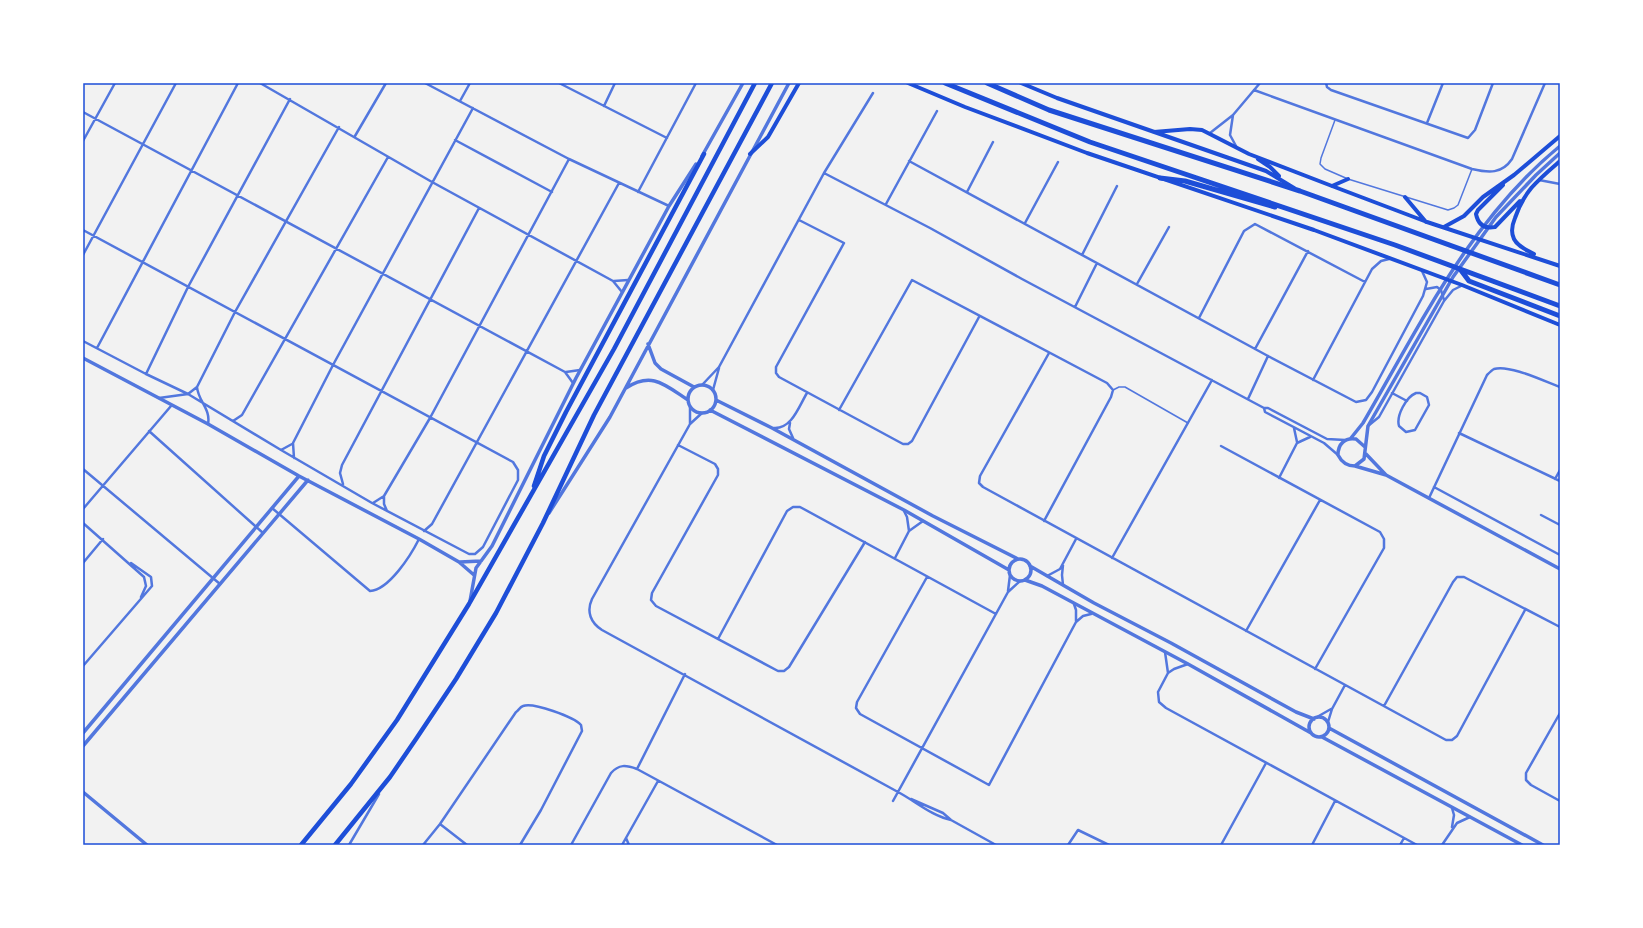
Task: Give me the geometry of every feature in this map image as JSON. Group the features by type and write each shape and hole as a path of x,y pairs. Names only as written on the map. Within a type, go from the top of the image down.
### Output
{"highway":[{"path":"945,83 1090,142 1286,208 1560,306"},
{"path":"986,83 1049,110 1300,191 1560,285"},
{"path":"1160,178 1180,180 1267,206 1286,208"},
{"path":"1460,269 1469,281 1560,316"}],"main road":[{"path":"301,845 351,784 397,720 469,604 614,349 755,83"},
{"path":"336,845 384,785 456,679 496,613 543,523 594,415 772,83"},
{"path":"750,154 768,137 799,83"},
{"path":"908,83 1027,131 1314,230 1462,285 1560,325"},
{"path":"1021,83 1266,171 1300,191"},
{"path":"1154,132 1190,129 1210,133 1270,167 1280,178"},
{"path":"1560,136 1478,210 1477,219 1484,227 1494,227 1523,198 1538,180 1560,162"},
{"path":"531,495 544,456 566,412 704,154"},
{"path":"1249,154 1427,222 1560,266"},
{"path":"1444,228 1464,216 1483,197 1514,176"},
{"path":"1332,186 1348,179"},
{"path":"1406,196 1427,222"},
{"path":"1523,198 1513,223 1512,234 1520,246 1539,258"}],"street":[{"path":"83,141 115,83"},
{"path":"83,255 176,83"},
{"path":"97,348 238,83"},
{"path":"260,83 355,136 432,182 613,281 623,292"},
{"path":"355,136 386,83"},
{"path":"426,83 569,159 669,206"},
{"path":"460,101 470,83"},
{"path":"559,83 667,138"},
{"path":"604,106 615,83"},
{"path":"638,192 696,83"},
{"path":"469,604 474,575 481,561 492,546 581,370 669,206 704,154 743,83"},
{"path":"543,523 610,417 789,83"},
{"path":"1210,133 1233,114 1260,83"},
{"path":"1326,83 1327,87 1332,90 1468,138 1475,130 1493,83"},
{"path":"1427,123 1443,83"},
{"path":"1254,90 1472,169 1491,173 1498,172 1509,164 1545,83"},
{"path":"874,93 824,173 719,367 713,390 716,400 772,428 933,516 1018,560"},
{"path":"146,374 188,287 290,99"},
{"path":"294,458 293,443 333,366 473,108"},
{"path":"886,204 936,111"},
{"path":"83,112 565,372 574,384"},
{"path":"1233,114 1230,135 1236,147"},
{"path":"158,398 188,394 197,387 235,312 339,127"},
{"path":"455,140 552,192"},
{"path":"967,192 993,142"},
{"path":"1338,456 1340,444 1351,438 1365,420 1427,309 1458,259 1492,215 1532,171 1560,146"},
{"path":"1355,466 1364,459 1366,454 1365,447 1368,426 1432,311 1463,261 1496,217 1536,175 1560,153"},
{"path":"234,421 242,415 388,157"},
{"path":"372,503 384,496 430,418 569,159"},
{"path":"909,161 1254,349 1356,402 1366,400 1380,378 1426,289 1427,282 1422,271"},
{"path":"1025,223 1058,162"},
{"path":"824,173 886,204 1264,408 1268,408 1327,439 1345,440"},
{"path":"1538,180 1560,184"},
{"path":"424,530 432,524 477,444 526,351 619,183"},
{"path":"1082,254 1117,186"},
{"path":"343,485 340,473 342,465 380,391 479,208"},
{"path":"799,220 844,243 776,367 776,373 779,377 807,393 903,444 908,444 912,441 979,316"},
{"path":"1199,318 1244,231 1251,225 1259,225 1366,282"},
{"path":"1137,284 1169,227"},
{"path":"83,230 512,462 518,470 518,480 484,547 475,554 464,552 372,503 280,450 188,394 83,341"},
{"path":"1254,349 1308,251"},
{"path":"1313,380 1372,269 1381,261 1390,259"},
{"path":"1075,307 1097,263"},
{"path":"613,281 622,282 630,279"},
{"path":"839,410 912,280 1107,383 1113,390 1111,397 1044,521"},
{"path":"1368,426 1379,417 1444,301 1453,290 1462,285"},
{"path":"1426,289 1437,287 1444,295 1444,301"},
{"path":"648,344 655,363 661,369 694,387"},
{"path":"1049,353 980,476 980,483 983,488 1446,740 1452,740 1457,736 1525,610"},
{"path":"1248,399 1268,356"},
{"path":"83,358 171,406 208,424 299,476 459,562 474,575"},
{"path":"702,385 719,367"},
{"path":"1428,498 1487,375 1494,369 1504,368 1560,387"},
{"path":"565,372 581,370"},
{"path":"625,389 641,380 653,380 688,400"},
{"path":"1112,558 1212,380"},
{"path":"690,424 690,407 688,400 690,391 694,387 702,385 708,386 713,390"},
{"path":"197,387 208,414 208,424"},
{"path":"772,428 784,426 790,422 807,393"},
{"path":"1392,393 1407,401"},
{"path":"1420,393 1427,397 1429,401 1427,409 1418,426 1411,432 1402,430 1398,422 1407,401 1412,395 1420,393"},
{"path":"716,400 710,410 702,413 690,424 678,445 592,599 589,611 592,621 602,630 685,674 910,798 938,815 951,820 996,845"},
{"path":"83,509 171,406"},
{"path":"690,407 693,410 702,413"},
{"path":"1264,408 1265,412 1329,447 1345,464 1386,475 1560,569"},
{"path":"710,410 904,510 1010,573 1014,579 1020,581 1025,580 1042,586 1188,664 1316,736 1322,737 1522,845"},
{"path":"790,422 791,436 795,441"},
{"path":"1294,428 1297,443"},
{"path":"149,431 263,533"},
{"path":"1459,433 1560,481"},
{"path":"1279,478 1297,443 1310,436"},
{"path":"1351,438 1361,442 1365,447"},
{"path":"280,450 293,443"},
{"path":"678,445 714,464 718,469 718,475 652,593 652,600 656,606 778,671 784,671 789,667 865,542"},
{"path":"1221,446 1380,532 1384,538 1384,548 1316,669"},
{"path":"1366,454 1386,475"},
{"path":"83,469 220,584"},
{"path":"1555,478 1560,470"},
{"path":"83,733 299,476"},
{"path":"83,746 308,480"},
{"path":"1434,487 1560,555"},
{"path":"384,496 384,504 387,511"},
{"path":"1246,631 1320,500"},
{"path":"718,639 786,512 793,507 800,507 996,614"},
{"path":"272,508 370,591 381,588 407,560 419,540"},
{"path":"904,510 907,517 909,531"},
{"path":"1541,515 1560,525"},
{"path":"895,558 909,531 923,521"},
{"path":"83,523 131,563 146,579 146,586 140,597 83,666"},
{"path":"83,563 103,539"},
{"path":"1046,576 1056,572 1063,564 1076,539"},
{"path":"1008,592 1012,563 1018,560 1024,560 1030,566 1046,576 1296,712 1315,718 1323,718 1328,722"},
{"path":"459,562 481,561"},
{"path":"131,563 140,568 152,579 151,588 140,597"},
{"path":"1063,564 1063,585"},
{"path":"1025,580 1030,574 1030,566"},
{"path":"927,577 856,708 860,714 989,785 1076,622 1083,616 1092,614"},
{"path":"1384,706 1457,577 1464,577 1560,627"},
{"path":"893,801 1008,592 1020,581"},
{"path":"1074,604 1076,610 1076,622"},
{"path":"1165,652 1168,673"},
{"path":"1188,664 1174,668 1168,673 1158,692 1159,702 1166,708 1417,845"},
{"path":"636,769 685,674"},
{"path":"1322,737 1327,733 1329,728 1328,722 1332,709 1345,685"},
{"path":"423,845 440,824 516,712 523,706 531,705 573,718 581,725 582,732 541,810 520,845"},
{"path":"1311,732 1310,724 1315,718 1332,709"},
{"path":"1560,713 1526,773 1526,780 1531,785 1560,801"},
{"path":"1329,728 1543,845"},
{"path":"1221,845 1266,763"},
{"path":"571,845 615,769 625,765 636,769 777,845"},
{"path":"622,845 658,781"},
{"path":"350,844 384,785"},
{"path":"83,792 147,845"},
{"path":"1312,845 1335,801"},
{"path":"1452,808 1454,815 1452,829"},
{"path":"1442,845 1452,829 1463,819 1471,817"},
{"path":"440,824 467,845"},
{"path":"1068,845 1078,830 1108,845"},
{"path":"626,838 629,845"},
{"path":"1400,845 1404,838"}],"lane":[{"path":"1336,120 1320,164 1325,169 1348,179 1406,196 1445,210 1452,210 1458,204 1472,169"},
{"path":"1113,390 1119,387 1125,387 1188,423"}]}
